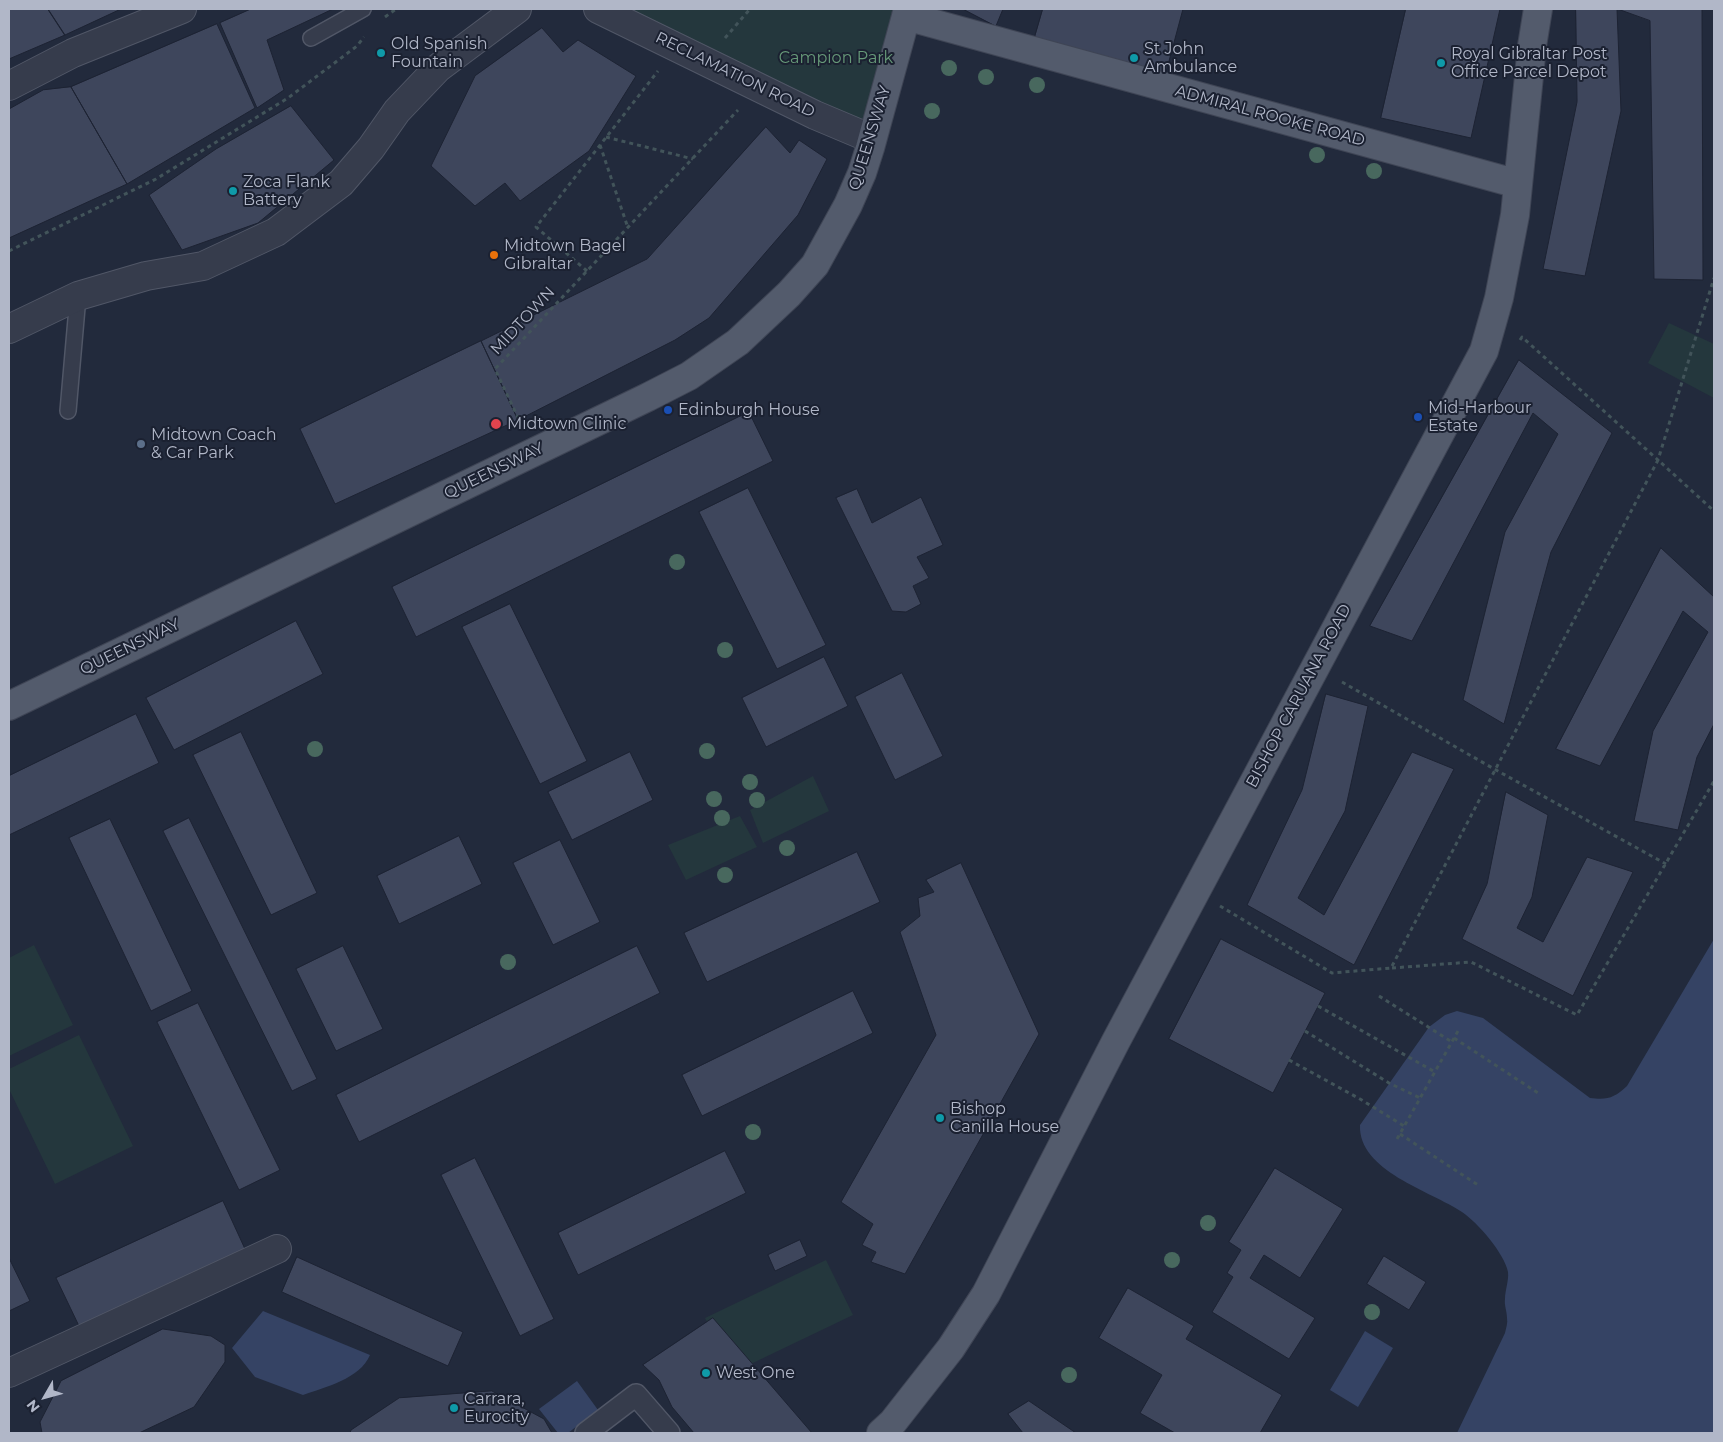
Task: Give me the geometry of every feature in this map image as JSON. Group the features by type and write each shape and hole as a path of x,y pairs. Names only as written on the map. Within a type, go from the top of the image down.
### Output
{"main road":[{"name":"BISHOP CARUANA ROAD","path":"881,1433 893,1422 951,1348 986,1294 1112,1049 1484,351 1499,298 1515,215 1531,56 1538,9"},
{"name":"ADMIRAL ROOKE ROAD","path":"907,13 1518,184"},
{"name":"QUEENSWAY","path":"9,706 689,376 738,342 789,294 815,265 848,205 862,173 907,13"}],"street":[{"path":"9,86 73,53 182,9"},
{"path":"9,329 78,296 146,276 203,266 276,232 341,183 371,148 397,111 438,68 517,9"},
{"name":"RECLAMATION ROAD","path":"598,9 814,115 872,139"},
{"path":"9,1373 278,1249"},
{"path":"586,1433 636,1395 669,1433"}],"lane":[{"path":"312,38 363,9"},
{"path":"68,411 78,296"}],"path":[{"path":"705,61 750,9"},
{"path":"9,251 156,179 288,98 357,46"},
{"path":"587,271 536,227 676,47"},
{"name":"MIDTOWN","path":"524,430 494,369 759,88"},
{"path":"606,136 692,159"},
{"path":"600,144 628,228"},
{"path":"1391,968 1658,460 1714,278"},
{"path":"1518,344 1522,337 1714,511"},
{"path":"1316,666 1496,770 1666,864"},
{"path":"1196,892 1332,973 1471,962 1577,1015 1714,781"},
{"path":"1379,996 1538,1093"},
{"path":"1318,1006 1408,1055 1435,1072"},
{"path":"1305,1031 1389,1083 1420,1098"},
{"path":"1397,1139 1458,1031"},
{"path":"1289,1060 1360,1099 1404,1126"},
{"path":"1400,1134 1478,1185"}],"green space":[{"name":"Campion Park","path":"619,9 904,9 866,124"},
{"path":"1669,323 1714,344 1714,398 1648,363"},
{"path":"813,776 829,811 763,843 750,810"},
{"path":"740,816 757,847 686,880 668,845"},
{"path":"34,945 73,1025 9,1056 9,958"},
{"path":"79,1035 133,1146 55,1184 9,1089 9,1069"},
{"path":"826,1260 853,1315 732,1373 705,1318"}],"water":[{"path":"1714,939 1714,1433 1457,1433 1505,1333 1507,1320 1505,1301 1508,1278 1506,1264 1483,1231 1462,1212 1399,1178 1383,1167 1371,1155 1363,1141 1360,1125 1429,1027 1445,1015 1457,1011 1483,1018 1590,1098 1602,1099 1614,1096 1627,1086"},
{"path":"263,1311 370,1355 365,1363 350,1376 303,1395 255,1377 232,1348"},
{"path":"1365,1331 1393,1348 1358,1407 1330,1390"},
{"path":"577,1381 598,1410 568,1433 558,1433 539,1409"}],"building":[{"path":"9,9 48,9 65,35 9,59"},
{"path":"48,9 121,9 65,35"},
{"path":"251,9 333,9 267,40 284,90 257,108 220,23"},
{"path":"963,9 1003,9 996,26"},
{"name":"St John Ambulance","path":"1043,9 1183,9 1165,76 1034,40"},
{"name":"Royal Gibraltar Post Office Parcel Depot","path":"1406,9 1500,9 1471,138 1381,118"},
{"path":"1576,9 1617,9 1621,111 1585,276 1543,269 1577,102"},
{"path":"1618,9 1702,9 1703,280 1654,279 1650,21"},
{"path":"217,24 255,108 127,184 71,87"},
{"path":"542,28 563,52 578,40 636,76 589,151 520,201 505,183 475,206 431,166 475,76"},
{"path":"71,87 127,184 9,238 9,109 43,90"},
{"path":"291,106 334,160 258,223 182,250 149,195 216,149"},
{"path":"766,127 790,153 799,140 827,159 798,215 709,318 675,340 518,420 481,341 647,259"},
{"path":"481,341 518,420 335,504 300,429"},
{"path":"1519,360 1612,433 1551,552 1504,724 1463,700 1505,532 1558,434 1533,413 1412,641 1370,626"},
{"path":"749,412 773,461 416,637 392,587"},
{"path":"748,488 826,645 777,669 699,512"},
{"path":"857,489 872,523 921,497 943,545 917,557 929,578 913,586 921,604 906,612 892,611 836,498"},
{"path":"1661,548 1714,597 1714,724 1697,757 1678,830 1634,821 1653,731 1708,632 1683,611 1600,766 1556,749"},
{"path":"510,604 587,761 540,784 462,627"},
{"path":"296,621 323,674 174,750 146,698"},
{"path":"824,657 848,706 766,747 742,698"},
{"path":"902,673 943,756 895,780 855,697"},
{"path":"1326,694 1368,706 1345,811 1298,898 1324,915 1412,752 1454,769 1354,965 1247,905 1302,790"},
{"path":"136,714 159,763 9,835 9,776"},
{"path":"241,732 317,893 271,915 193,755"},
{"path":"630,752 653,800 572,840 548,792"},
{"path":"1506,792 1548,815 1532,897 1517,928 1543,942 1587,857 1633,872 1573,996 1462,939 1487,884"},
{"path":"189,818 317,1079 292,1091 163,831"},
{"path":"110,819 192,991 151,1011 69,838"},
{"path":"459,836 482,884 399,924 377,876"},
{"path":"560,840 600,922 553,945 513,863"},
{"path":"857,852 880,902 707,982 684,933"},
{"name":"Bishop Canilla House","path":"961,863 1039,1034 905,1274 871,1262 876,1252 862,1245 873,1224 841,1202 936,1035 900,932 920,916 918,898 934,892 926,880"},
{"path":"1221,939 1325,993 1273,1093 1169,1039"},
{"path":"343,946 383,1029 336,1051 296,969"},
{"path":"637,946 660,993 359,1142 336,1095"},
{"path":"853,991 873,1033 702,1116 682,1075"},
{"path":"198,1003 280,1170 239,1190 157,1022"},
{"path":"725,1151 746,1193 578,1275 558,1233"},
{"path":"475,1158 554,1319 520,1336 441,1175"},
{"path":"1275,1168 1343,1209 1300,1278 1264,1255 1250,1278 1315,1318 1289,1359 1212,1312 1233,1277 1227,1273 1241,1250 1229,1242"},
{"path":"223,1201 245,1249 79,1326 56,1278"},
{"path":"800,1240 807,1256 775,1271 768,1255"},
{"path":"1384,1256 1426,1282 1409,1310 1367,1284"},
{"path":"297,1257 463,1332 448,1366 282,1292"},
{"path":"9,1258 30,1301 9,1311"},
{"path":"1128,1288 1194,1326 1186,1339 1282,1395 1260,1433 1175,1433 1140,1413 1162,1375 1099,1338"},
{"name":"West One","path":"713,1318 812,1433 694,1433 672,1407 659,1380 643,1365"},
{"path":"163,1329 211,1336 225,1345 225,1362 194,1407 139,1433 42,1433 40,1422 61,1381"},
{"name":"Carrara, Eurocity","path":"492,1391 544,1419 552,1433 350,1433 351,1430 399,1398"},
{"path":"1029,1401 1076,1433 1023,1433 1008,1414"}],"place":[{"name":"Old Spanish Fountain","path":"381,53"},
{"name":"St John Ambulance","path":"1134,58"},
{"name":"Royal Gibraltar Post Office Parcel Depot","path":"1441,63"},
{"name":"Zoca Flank Battery","path":"233,191"},
{"name":"Midtown Bagel Gibraltar","path":"494,255"},
{"name":"Edinburgh House","path":"668,410"},
{"name":"Mid-Harbour Estate","path":"1418,417"},
{"name":"Midtown Clinic","path":"496,424"},
{"name":"Midtown Coach & Car Park","path":"141,444"},
{"name":"Bishop Canilla House","path":"940,1118"},
{"name":"West One","path":"706,1373"},
{"name":"Carrara, Eurocity","path":"454,1408"}]}
